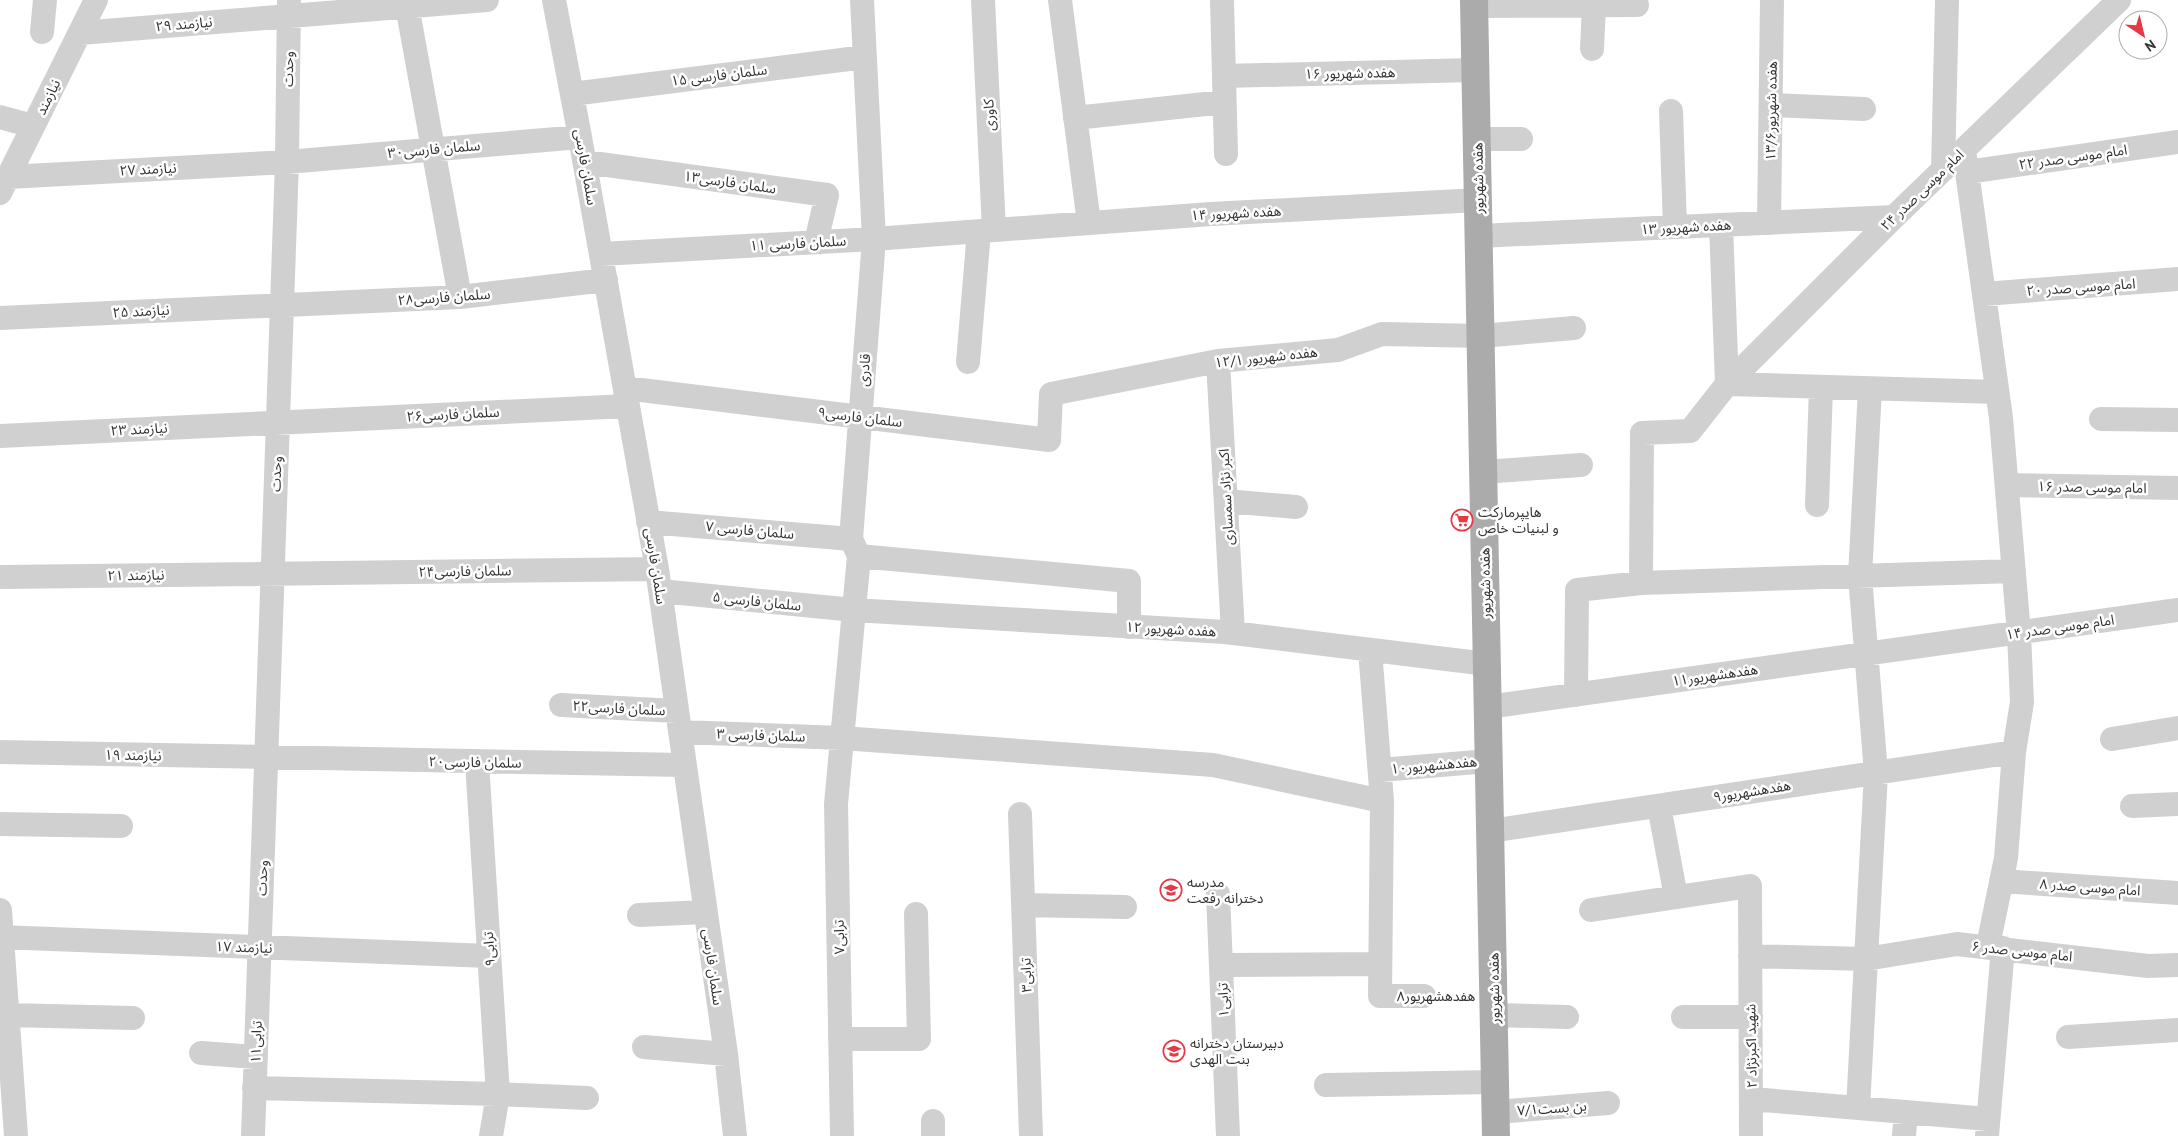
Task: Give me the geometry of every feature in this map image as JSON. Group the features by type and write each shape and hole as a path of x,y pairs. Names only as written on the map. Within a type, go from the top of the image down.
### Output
{"main road":[{"name":"هفده شهریور","path":"1474,3 1496,1124"}],"street":[{"path":"42,32 45,0"},
{"name":"نیازمند","path":"4,185 96,0"},
{"name":"نیازمند ۲۹","path":"80,33 289,8 487,0"},
{"name":"سلمان فارسی","path":"554,0 585,162 658,580 726,1054 734,1136"},
{"name":"قادری","path":"842,738 854,610 860,417 874,239 862,0"},
{"name":"کاوری","path":"968,362 986,231 983,0"},
{"path":"1060,0 1089,223"},
{"path":"1222,0 1226,154"},
{"name":"هفده شهریور۱۳/۶","path":"1769,223 1772,0"},
{"path":"1943,170 1947,0"},
{"name":"امام موسی صدر ۲۴","path":"1640,583 1642,433 1690,432 1727,384 1943,170 1966,161 2119,0"},
{"path":"406,3 460,297"},
{"path":"1474,3 1594,6 1637,5"},
{"path":"1592,50 1594,6"},
{"name":"وحدت","path":"259,947 287,162 289,8"},
{"name":"سلمان فارسی ۱۵","path":"572,94 865,57"},
{"name":"هفده شهریور ۱۶","path":"1224,76 1475,70"},
{"path":"1076,118 1224,102"},
{"path":"1771,105 1864,109"},
{"path":"1671,111 1675,227"},
{"path":"0,117 33,126"},
{"name":"سلمان فارسی۳۰","path":"287,162 580,137"},
{"path":"1477,139 1521,139"},
{"name":"امام موسی صدر ۲۲","path":"1966,161 2178,142"},
{"path":"1752,1099 1906,1112 1988,1128 1995,947 2006,858 2014,752 2022,702 2019,634 2007,485 1997,392 1966,161"},
{"name":"نیازمند ۲۷","path":"4,185 287,162"},
{"name":"سلمان فارسی۱۳","path":"585,162 827,195 816,242"},
{"name":"هفده شهریور ۱۴","path":"986,231 1212,214 1478,200"},
{"name":"هفده شهریور ۱۳","path":"1479,236 1894,217"},
{"path":"1721,225 1727,384 1997,392"},
{"name":"سلمان فارسی ۱۱","path":"601,254 986,231"},
{"name":"امام موسی صدر ۲۰","path":"1984,294 2178,279"},
{"name":"سلمان فارسی۲۸","path":"282,305 460,297 606,280"},
{"name":"نیازمند ۲۵","path":"0,318 282,305"},
{"name":"هفده شهریور ۱۲/۱","path":"1051,394 1218,361 1338,350 1382,334 1481,336 1574,328"},
{"name":"اکبر نژاد سمساری","path":"1218,361 1233,633"},
{"path":"1817,505 1821,387"},
{"path":"1858,1108 1876,773 1860,576 1870,389"},
{"name":"سلمان فارسی۹","path":"626,397 860,417 1049,440 1051,394"},
{"name":"سلمان فارسی۲۶","path":"278,422 626,397"},
{"path":"2101,419 2178,420"},
{"name":"نیازمند ۲۳","path":"0,436 278,422"},
{"path":"1483,472 1581,465"},
{"name":"امام موسی صدر ۱۶","path":"2007,485 2178,488"},
{"path":"1226,501 1296,507"},
{"name":"سلمان فارسی ۷","path":"648,522 1129,581 1129,627"},
{"path":"1576,695 1577,590 1640,583 2014,571"},
{"name":"نیازمند ۲۱","path":"0,577 272,574"},
{"name":"سلمان فارسی۲۴","path":"272,574 658,580"},
{"name":"سلمان فارسی ۵","path":"658,580 854,610"},
{"name":"هفده شهریور ۱۲","path":"854,610 1233,633 1487,664"},
{"name":"امام موسی صدر ۱۴","path":"1942,644 2178,610"},
{"name":"هفدهشهریور۱۱","path":"1488,708 1942,644"},
{"path":"1221,965 1380,964 1382,801 1370,650"},
{"name":"سلمان فارسی۲۲","path":"561,705 678,721"},
{"name":"سلمان فارسی ۳","path":"678,721 842,738 1213,765 1382,801"},
{"path":"2112,739 2178,728"},
{"name":"ترابی۷","path":"842,738 836,804 842,1136"},
{"name":"نیازمند ۱۹","path":"0,752 266,757"},
{"name":"هفدهشهریور۹","path":"1490,831 2014,752"},
{"name":"سلمان فارسی۲۰","path":"266,757 684,765"},
{"name":"هفدهشهریور۱۰","path":"1380,770 1489,761"},
{"name":"ترابی۹","path":"477,762 498,1094 492,1136"},
{"path":"2132,806 2178,804"},
{"path":"1591,910 1676,897 1659,806"},
{"name":"ترابی۳","path":"1020,814 1031,1136"},
{"path":"0,824 122,826"},
{"name":"امام موسی صدر ۸","path":"2002,881 2178,893"},
{"name":"شهید اکبرنژاد ۲","path":"1676,897 1750,886 1751,1136"},
{"name":"ترابی۱","path":"1218,894 1228,1136"},
{"path":"1023,905 1125,906"},
{"path":"0,910 16,1136"},
{"path":"639,915 705,912"},
{"path":"840,1039 919,1039 916,914"},
{"name":"نیازمند ۱۷","path":"1,937 489,956"},
{"name":"امام موسی صدر ۶","path":"1750,956 1866,959 1957,944 2148,966 2178,965"},
{"name":"ترابی۱۱","path":"253,1136 259,947"},
{"name":"هفدهشهریور۸","path":"1380,964 1380,996 1424,996"},
{"path":"1494,1005 1567,1017"},
{"path":"7,1015 133,1018"},
{"path":"1683,1017 1750,1017"},
{"path":"2068,1038 2178,1030"},
{"path":"644,1047 726,1054"},
{"path":"201,1053 256,1057"},
{"path":"1326,1085 1495,1082"},
{"path":"254,1088 588,1098"},
{"name":"بن بست۷/۱","path":"1496,1124 1608,1103"},
{"path":"1904,1136 1906,1112"}],"path":[{"name":"هفدهشهریور۸","path":"1424,996 1494,1005"}],"place":[{"name":"هایپرمارکت و لبنیات خاص","path":"1462,520"},
{"name":"مدرسه دخترانه رفعت","path":"1171,890"},
{"name":"دبیرستان دخترانه بنت الهدی","path":"1174,1051"}]}
